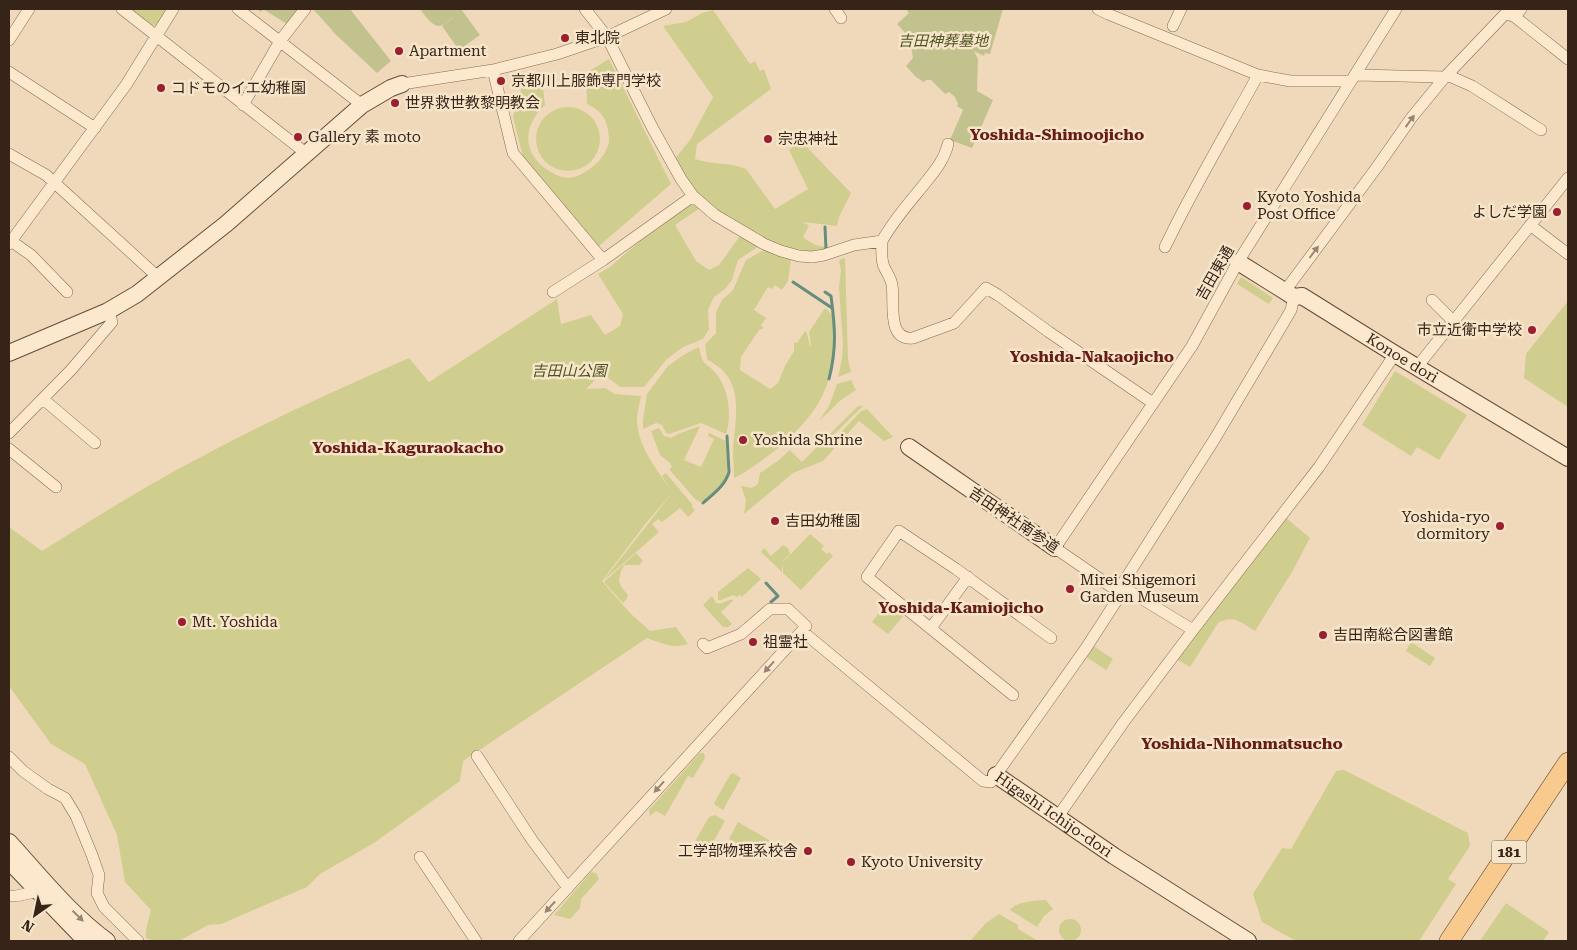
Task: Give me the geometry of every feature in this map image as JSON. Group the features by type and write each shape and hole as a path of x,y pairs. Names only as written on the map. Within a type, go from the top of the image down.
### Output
{"main road":[{"name":"181","path":"1449,941 1568,762"}],"street":[{"path":"9,40 30,9"},
{"path":"122,9 307,154"},
{"path":"66,292 31,255 10,242 126,85 173,9"},
{"path":"238,9 362,105"},
{"path":"243,104 280,41 305,9"},
{"path":"585,9 607,37 667,157 693,196 715,215 764,244 799,256 812,257 824,255 854,245 882,240"},
{"path":"9,353 108,311 137,294 226,224 362,105 391,88 402,84 493,70 557,54 607,37 666,9"},
{"path":"1173,26 1182,9"},
{"name":"吉田東通","path":"1055,548 1192,346 1238,262 1396,9"},
{"path":"1103,10 1108,14 1258,75 1290,81 1446,76 1472,86 1541,130"},
{"path":"996,775 1086,648 1117,600 1120,589 1214,440 1291,310 1290,294 1412,117 1446,76 1506,13 1518,13 1568,59"},
{"path":"493,70 513,153 603,260"},
{"path":"9,72 95,128"},
{"path":"1165,247 1181,213 1226,136 1258,75"},
{"path":"948,144 947,151 940,165 889,228 882,240 882,263 892,286 896,330 900,336 907,339 912,338 954,323 986,288 1153,403"},
{"path":"9,154 46,175 159,278"},
{"path":"1417,367 1568,178"},
{"path":"553,292 603,260 693,196"},
{"path":"1530,225 1568,254"},
{"name":"Konoe dori","path":"1238,262 1290,294 1302,296 1568,458"},
{"path":"1432,300 1454,321"},
{"path":"9,434 72,370 112,322 108,311"},
{"path":"1056,818 1123,723 1320,467 1395,354"},
{"path":"43,399 94,443"},
{"name":"吉田神社南参道","path":"909,448 1055,548 1120,589 1193,630"},
{"path":"9,449 56,487"},
{"path":"1013,695 867,577 899,531 1051,638"},
{"path":"931,628 968,578"},
{"path":"519,941 804,629 788,609 770,608 741,634 707,648 704,644"},
{"name":"Higashi Ichijo-dori","path":"804,629 983,780 991,782 996,775 1056,818 1248,941"},
{"path":"477,756 532,840 568,888"},
{"path":"9,757 23,771 48,789 65,798 76,816 97,868 99,876 97,893 104,907 138,941"},
{"path":"9,842 44,890 86,941"},
{"path":"420,857 476,941"},
{"path":"9,861 107,941"},
{"path":"9,896 44,890"}],"green space":[{"path":"130,9 167,9 158,25 152,25"},
{"path":"263,9 300,9 287,24"},
{"path":"313,9 350,9 391,61 377,73 332,31"},
{"path":"420,9 461,9 480,35 459,50 442,26 455,16 442,25 437,26 428,20"},
{"name":"吉田神葬墓地","path":"906,9 1003,9 990,54 985,53 984,56 974,51 978,59 977,91 993,100 972,148 950,140 963,110 957,106 955,97 949,92 945,94 931,80 924,82 916,77 906,66 913,58 912,51 906,41 910,38 897,24 909,13"},
{"path":"713,10 750,64 755,61 760,71 764,69 771,89 697,144 695,159 734,165 746,169 775,209 808,189 789,150 801,141 851,193 839,217 837,226 803,222 809,226 803,237 814,244 828,248 812,252 782,246 768,240 703,202 673,161 690,140 713,97 663,26 686,22 702,13"},
{"path":"609,59 671,184 599,246 523,157 513,117 526,73 541,71 545,105 537,114 529,133 528,141 533,155 544,167 557,175 569,178 586,172 601,158 607,149 609,140 607,125 603,117 597,110 587,104 586,73"},
{"path":"568,107 586,113 594,121 600,139 594,157 586,165 568,171 550,165 542,157 536,139 542,121 550,113"},
{"name":"吉田山公園","path":"691,200 700,208 675,225 696,261 709,270 719,265 740,236 759,246 738,260 732,280 725,289 714,297 708,310 709,329 703,339 683,347 667,359 644,387 620,387 602,373 586,389 605,388 615,394 641,396 637,419 643,446 653,464 669,487 662,476 666,473 695,510 688,517 680,508 662,522 658,519 652,524 659,532 603,581 673,492 646,523 602,581 630,613 650,631 676,627 688,644 672,646 647,638 463,761 460,781 374,843 320,874 307,887 221,924 208,925 179,941 153,941 146,938 151,910 125,882 117,835 85,764 51,744 9,686 9,527 42,551 139,491 225,444 409,358 429,382 557,299 561,324 591,315 605,335 620,326 623,314 598,274 610,267 679,207"},
{"path":"764,250 791,259 788,281 782,290 775,285 772,289 768,287 754,310 766,318 761,325 764,328 759,330 741,357 740,370 770,389 778,383 794,351 794,342 797,343 805,331 811,345 809,332 825,308 831,314 834,322 834,355 826,387 812,413 793,434 769,455 734,478 735,395 729,378 721,369 707,359 705,344 716,333 716,312 722,300 733,290 746,260"},
{"path":"845,258 848,359 851,372 838,377 843,344 839,288 841,270 839,262"},
{"path":"1241,277 1273,298 1269,304 1237,284"},
{"path":"1568,301 1568,407 1524,378 1526,354"},
{"path":"699,347 702,359 718,376 725,389 729,412 726,434 701,423 669,434 666,433 662,425 656,423 643,429 647,394 668,366"},
{"path":"1395,371 1467,415 1439,460 1417,447 1411,456 1362,425"},
{"path":"851,380 856,390 841,400 819,421 829,406 837,384"},
{"path":"862,405 826,442 829,445 861,411 867,409 893,437 884,441 859,421 823,461 793,473 744,514 746,500 741,486 752,488 758,484 760,473 790,450 802,462 857,407"},
{"path":"700,426 684,460 701,467 714,439 708,436 709,433 726,441 726,479 703,502 695,499 669,469 672,467 660,455 651,431 659,428 664,436 671,438"},
{"path":"1285,517 1310,538 1292,572 1255,631 1233,619 1223,620 1218,623 1190,667 1176,659"},
{"path":"810,534 824,546 821,549 833,556 801,590 783,573 783,562"},
{"path":"783,545 788,548 790,554 783,561 782,572 761,552 764,548 771,556"},
{"path":"636,553 643,561 639,565 624,565 620,575 620,584 628,595 623,603 604,582"},
{"path":"748,568 761,579 742,597 740,595 737,597 733,595 718,600 718,592"},
{"path":"712,596 716,603 734,600 721,612 732,624 728,627 723,627 703,605"},
{"path":"887,602 904,615 888,634 872,622"},
{"path":"1411,642 1435,658 1430,666 1406,651"},
{"path":"1092,645 1113,659 1106,670 1085,656"},
{"path":"700,753 704,753 705,758 693,778 688,776 665,816 656,811 650,816 649,810"},
{"path":"1344,770 1468,833 1470,846 1448,879 1456,884 1419,941 1296,941 1262,922 1253,894 1282,848 1291,849 1336,771"},
{"path":"733,773 741,778 723,810 714,803"},
{"path":"715,815 725,821 708,851 694,843 709,817"},
{"path":"738,822 776,844 767,860 729,839"},
{"path":"591,872 596,873 599,879 581,899 580,908 570,919 554,915"},
{"path":"1046,900 1053,909 1044,916 1037,927 1010,910 1022,903"},
{"path":"1506,903 1549,932 1543,941 1480,941"},
{"path":"999,914 1018,925 1018,929 1038,941 1025,939 1024,941 970,941 986,923"},
{"path":"1070,919 1078,922 1081,930 1078,938 1070,941 1062,938 1059,930 1062,922"}],"waterway":[{"path":"824,250 826,249 825,227"},
{"path":"793,282 832,308"},
{"path":"825,292 831,296 834,327 834,347 829,379"},
{"path":"703,503 722,486 729,472 727,436"},
{"path":"766,583 778,596 771,602"}],"place":[{"name":"東北院","path":"565,38"},
{"name":"Apartment","path":"399,51"},
{"name":"京都川上服飾専門学校","path":"501,81"},
{"name":"コドモのイエ幼稚園","path":"161,88"},
{"name":"世界救世教黎明教会","path":"395,103"},
{"name":"Gallery 素 moto","path":"298,137"},
{"name":"宗忠神社","path":"768,139"},
{"name":"Kyoto Yoshida Post Office","path":"1247,206"},
{"name":"よしだ学園","path":"1557,212"},
{"name":"市立近衛中学校","path":"1532,330"},
{"name":"Yoshida Shrine","path":"743,440"},
{"name":"吉田幼稚園","path":"775,521"},
{"name":"Yoshida-ryo dormitory","path":"1500,526"},
{"name":"Mirei Shigemori Garden Museum","path":"1070,589"},
{"name":"Mt. Yoshida","path":"182,622"},
{"name":"吉田南総合図書館","path":"1323,635"},
{"name":"祖霊社","path":"753,642"},
{"name":"工学部物理系校舎","path":"808,851"},
{"name":"Kyoto University","path":"851,862"}],"district":[{"name":"Yoshida-Shimoojicho","path":"1057,134"},
{"name":"Yoshida-Nakaojicho","path":"1092,356"},
{"name":"Yoshida-Kaguraokacho","path":"408,447"},
{"name":"Yoshida-Kamiojicho","path":"961,607"},
{"name":"Yoshida-Nihonmatsucho","path":"1242,743"}]}
